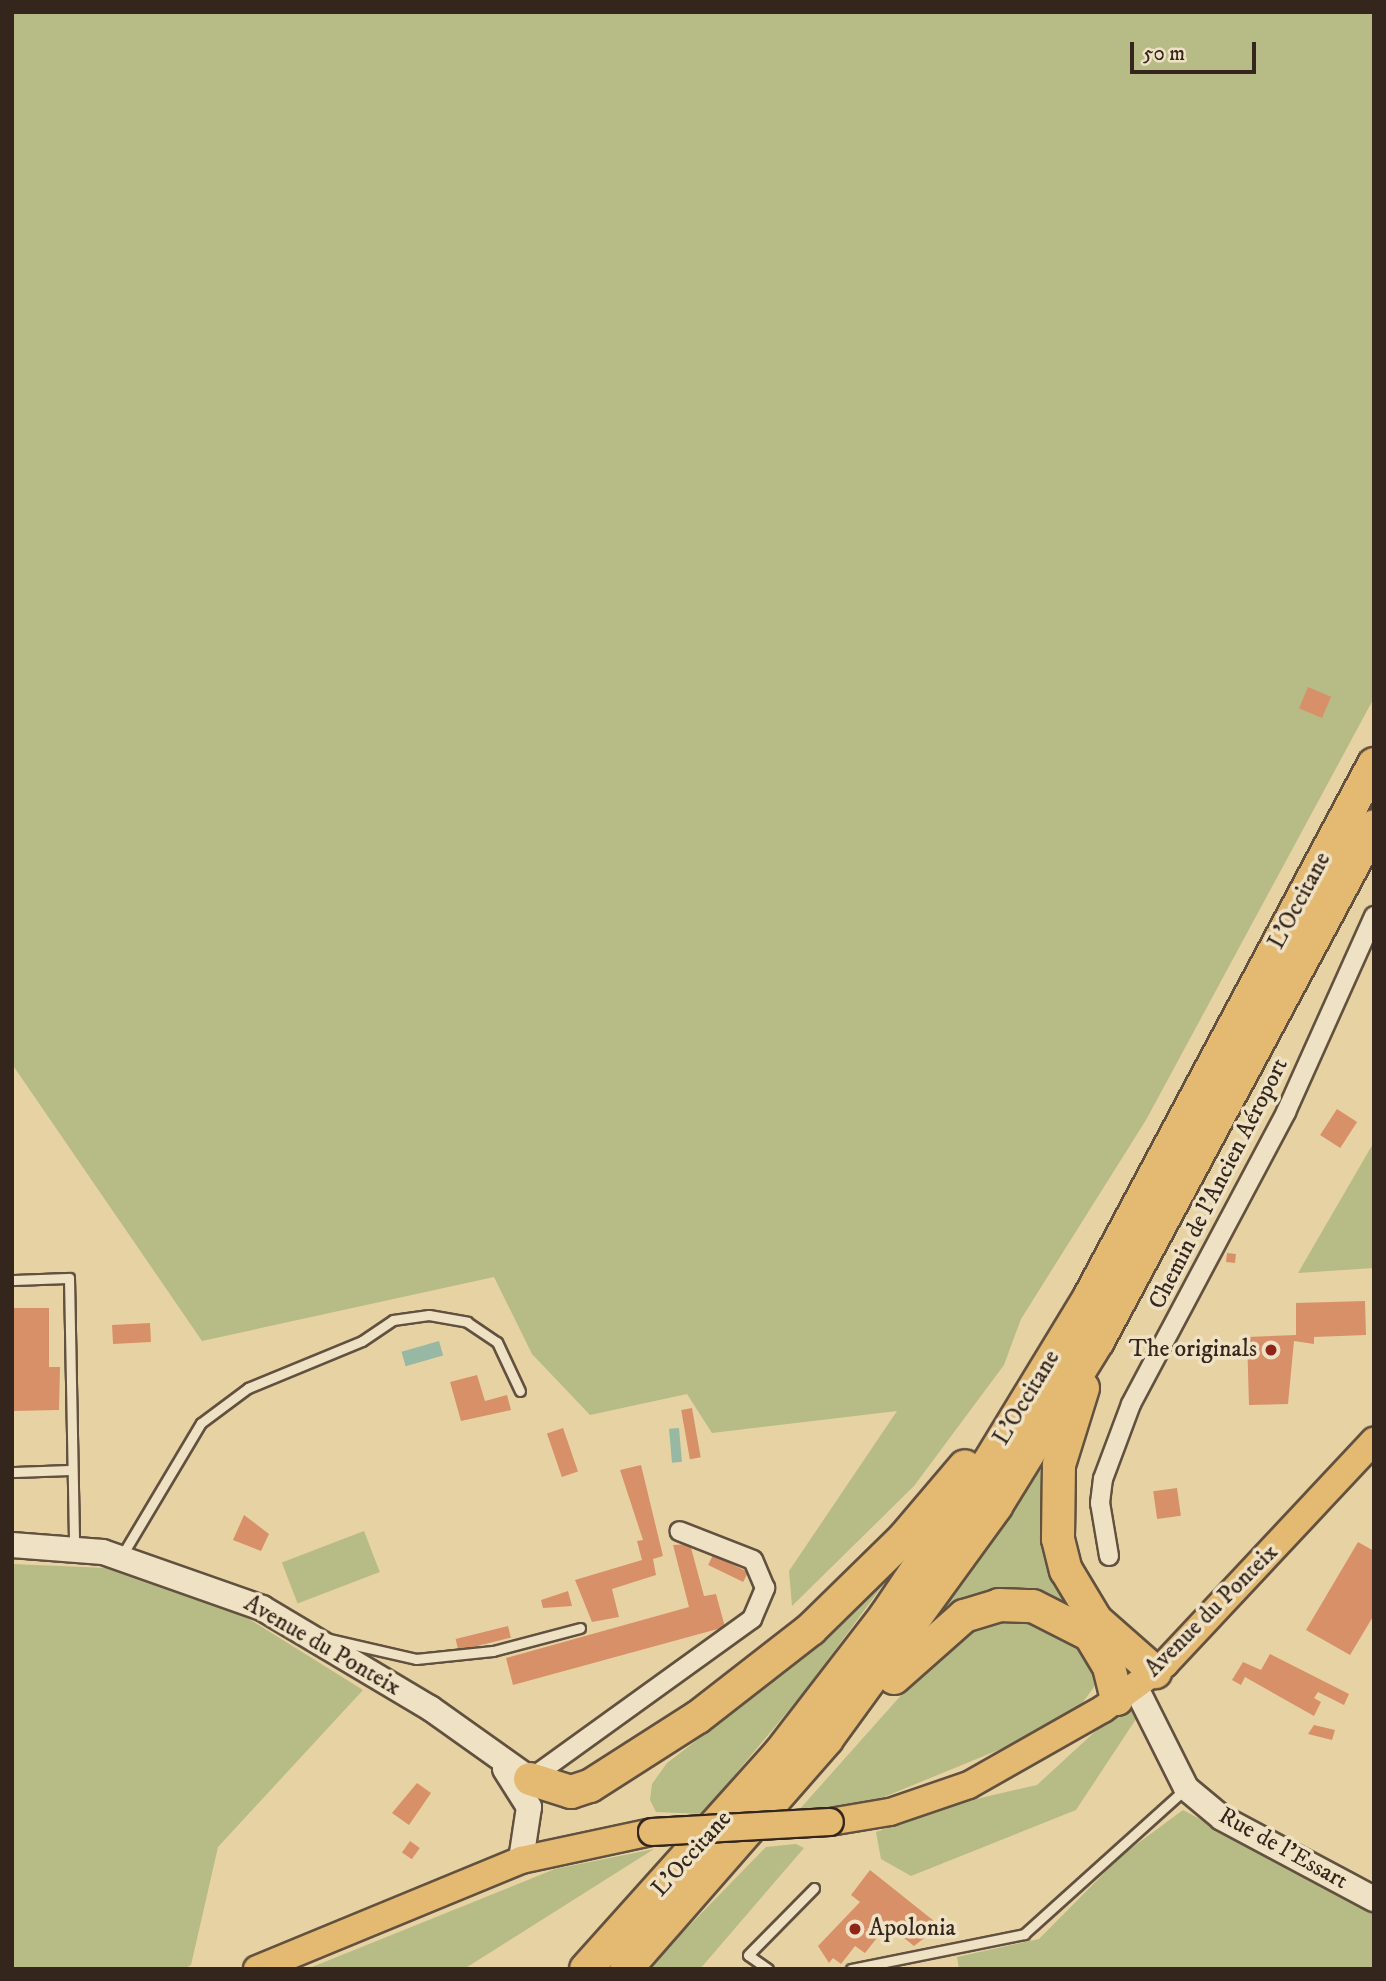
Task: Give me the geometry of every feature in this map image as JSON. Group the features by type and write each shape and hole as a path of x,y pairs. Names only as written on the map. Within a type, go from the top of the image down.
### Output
{"highway":[{"name":"L'Occitane","path":"586,1969 698,1849 834,1684 938,1539 1090,1296 1374,764"},
{"name":"L'Occitane","path":"626,1969 827,1739 996,1506 1098,1341 1374,826"},
{"path":"1098,1341 1059,1465 1058,1539 1066,1570 1136,1686"},
{"path":"530,1779 571,1792 590,1786 698,1717 811,1629 876,1566 947,1490 1006,1410 1030,1392"},
{"path":"827,1739 857,1720 946,1628 999,1605 1052,1611 1090,1634 1109,1667 1136,1686"}],"main road":[{"name":"Avenue du Ponteix","path":"521,1860 615,1835 830,1822 890,1812 969,1785 1023,1759 1136,1686 1374,1441"},
{"path":"257,1969 521,1860"}],"street":[{"name":"Chemin de l'Ancien Aéroport","path":"1109,1556 1100,1503 1103,1479 1130,1404 1286,1112 1374,916"},
{"path":"530,1779 752,1619 765,1588 753,1560 679,1531"},
{"name":"Avenue du Ponteix","path":"12,1545 74,1548 120,1557 262,1608 487,1747 530,1779"},
{"name":"Rue de l'Essart","path":"1136,1686 1186,1788 1222,1818 1374,1899"},
{"path":"487,1747 530,1807 521,1860"}],"lane":[{"path":"12,1280 69,1278 74,1548"},
{"path":"120,1557 172,1463 201,1423 248,1388 362,1341 393,1320 429,1315 467,1322 497,1342 520,1391"},
{"path":"12,1472 72,1470"},
{"path":"314,1639 348,1639 416,1659 493,1651 579,1628"},
{"path":"851,1969 1024,1934 1186,1788"},
{"path":"768,1969 748,1955 814,1888"}],"green space":[{"path":"12,12 1374,12 1374,698 1146,1120 1021,1319 1004,1365 914,1486 792,1606 789,1571 897,1411 712,1433 687,1394 590,1415 532,1354 494,1277 202,1341 12,1064"},
{"path":"1374,1142 1374,1268 1298,1273"},
{"path":"1059,1437 1083,1616 1038,1595 930,1629"},
{"path":"364,1531 380,1572 298,1604 282,1563"},
{"path":"922,1532 804,1692 702,1814 656,1812 650,1800 652,1784 667,1763 791,1668"},
{"path":"12,1564 106,1568 238,1612 363,1690 218,1847 191,1965 183,1969 12,1969"},
{"path":"1038,1617 1100,1660 1097,1683 1080,1706 1030,1737 867,1804 798,1811 953,1637 985,1620"},
{"path":"1125,1704 1138,1716 1076,1810 911,1876 881,1859 876,1832 950,1805 1037,1785"},
{"path":"1183,1810 1374,1912 1374,1969 959,1969 957,1957 1039,1939 1122,1855"},
{"path":"796,1844 804,1848 700,1969 647,1969 766,1847"},
{"path":"654,1849 464,1969 307,1969 555,1869"}],"shaded area":[{"path":"439,1341 443,1355 406,1366 402,1352"},
{"path":"679,1428 682,1462 672,1463 669,1429"}],"building":[{"path":"1308,687 1331,697 1322,718 1299,708"},
{"path":"1337,1109 1357,1122 1340,1148 1320,1135"},
{"path":"1227,1253 1236,1254 1235,1263 1226,1262"},
{"name":"The originals","path":"1365,1301 1366,1335 1314,1337 1314,1344 1294,1341 1288,1404 1249,1405 1247,1337 1296,1335 1296,1303"},
{"path":"12,1308 49,1308 49,1367 60,1367 59,1410 12,1411"},
{"path":"150,1323 151,1342 113,1344 112,1325"},
{"path":"477,1375 485,1401 507,1395 511,1410 461,1421 450,1382"},
{"path":"692,1408 701,1457 690,1459 681,1410"},
{"path":"563,1428 578,1471 562,1477 547,1434"},
{"path":"641,1465 663,1556 653,1559 656,1575 612,1589 619,1617 592,1622 575,1580 642,1560 637,1541 643,1540 620,1470"},
{"path":"1177,1488 1181,1516 1157,1519 1153,1491"},
{"path":"244,1515 269,1534 261,1551 233,1540"},
{"path":"1358,1542 1374,1551 1374,1615 1350,1655 1306,1630"},
{"path":"690,1544 704,1596 716,1594 725,1627 513,1685 506,1658 689,1607 673,1545"},
{"path":"713,1555 748,1572 743,1582 708,1565"},
{"path":"568,1591 572,1606 543,1608 541,1600"},
{"path":"508,1626 511,1638 459,1651 456,1639"},
{"path":"1270,1654 1349,1694 1344,1705 1318,1692 1314,1698 1321,1702 1314,1716 1245,1677 1241,1685 1232,1680 1243,1662 1261,1670"},
{"path":"1314,1725 1335,1730 1332,1740 1308,1734"},
{"path":"417,1783 431,1793 409,1825 392,1813"},
{"path":"410,1841 420,1848 412,1859 402,1852"},
{"path":"870,1870 934,1921 925,1931 936,1929 914,1946 878,1917 871,1926 880,1934 865,1953 855,1946 841,1964 833,1958 829,1963 818,1946 860,1902 851,1895"}],"place":[{"name":"The originals","path":"1271,1350"},
{"name":"Apolonia","path":"855,1929"}]}
